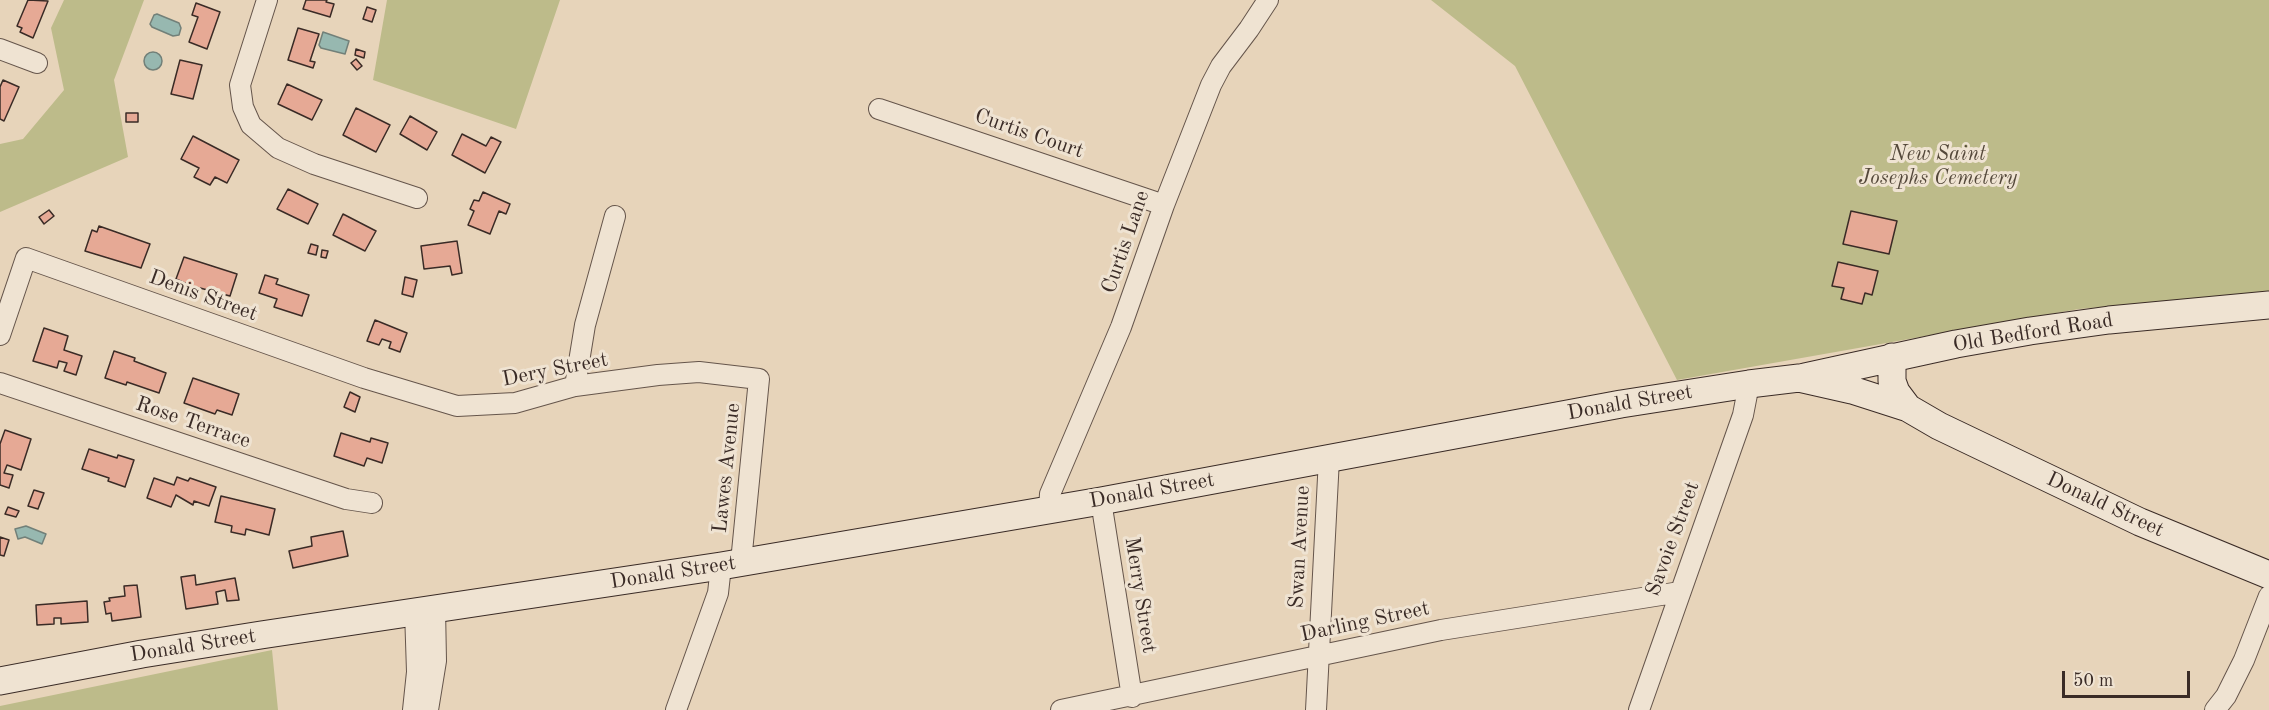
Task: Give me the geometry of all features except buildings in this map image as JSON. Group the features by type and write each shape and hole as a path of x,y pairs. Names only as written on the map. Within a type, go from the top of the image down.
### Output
{"street":[{"path":"267,0 240,85 243,107 251,125 278,148 314,164 417,198"},
{"name":"Curtis Lane","path":"1049,510 1050,494 1121,327 1164,205 1211,84 1221,66 1268,0"},
{"path":"0,49 37,63"},
{"name":"Curtis Court","path":"879,109 1164,205"},
{"path":"575,387 585,325 615,216"},
{"name":"Denis Street","path":"0,335 26,258 364,378"},
{"name":"Old Bedford Road","path":"1799,378 1956,344 2109,320 2269,305"},
{"path":"1892,357 1892,381 1896,392 1908,408"},
{"name":"Dery Street","path":"364,378 457,406 515,403 575,387 658,375 699,372 759,379"},
{"name":"Donald Street","path":"0,681 142,654 731,564 1101,501 1621,404 1799,378 1852,390 1908,408 1939,426 2140,522 2269,575"},
{"name":"Lawes Avenue","path":"676,710 718,593 731,564 759,379"},
{"name":"Rose Terrace","path":"0,383 346,499 372,503"},
{"name":"Savoie Street","path":"1639,710 1743,415 1749,384"},
{"name":"Swan Avenue","path":"1316,710 1329,458"},
{"name":"Merry Street","path":"1101,501 1132,696"},
{"name":"Darling Street","path":"1061,710 1441,630 1680,592"},
{"path":"2215,710 2226,696 2244,660 2269,596"},
{"path":"413,710 425,610"},
{"path":"425,610 436,661 428,710"}],"green space":[{"path":"64,0 144,0 114,80 128,157 0,212 0,144 23,139 64,90 51,28"},
{"path":"387,0 560,0 516,129 373,80"},
{"name":"New Saint Josephs Cemetery","path":"1431,0 2269,0 2269,293 2079,309 1677,380 1515,66"},
{"path":"272,650 278,710 0,710 0,706"}],"water":[{"path":"157,14 179,23 181,28 179,35 173,36 152,27 150,24 154,15"},
{"path":"323,32 349,41 345,54 321,48 319,45"},
{"path":"149,52 157,52 162,57 160,68 149,70 144,65 144,57"},
{"path":"26,526 46,534 42,544 25,537 18,539 15,529"}]}
